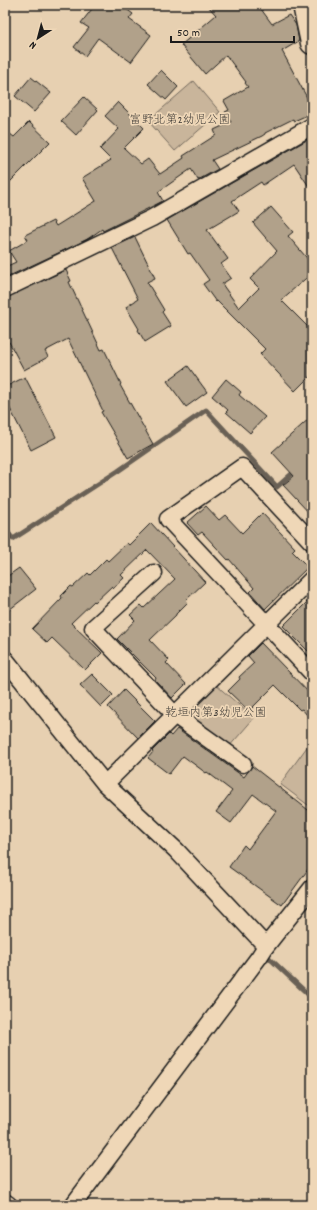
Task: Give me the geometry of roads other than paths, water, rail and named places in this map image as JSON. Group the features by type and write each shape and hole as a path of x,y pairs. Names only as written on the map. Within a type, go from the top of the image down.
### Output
{"main road":[{"path":"304,5 312,43"}],"street":[{"path":"5,288 152,218 312,126"},
{"path":"312,542 242,467 168,519 312,673"},
{"path":"154,573 93,628 176,716 243,764"},
{"path":"105,784 176,716 312,579"},
{"path":"5,659 105,784 176,850 266,946"},
{"path":"73,1205 266,946 312,888"},
{"path":"5,1202 9,1205"}],"waterway":[{"path":"5,529 13,539 118,471 206,410 277,487 296,470"},
{"path":"265,954 312,998"}],"park label":[{"name":"富野北第2幼児公園","path":"180,120"},
{"name":"乾垣内第3幼児公園","path":"216,713"}]}
